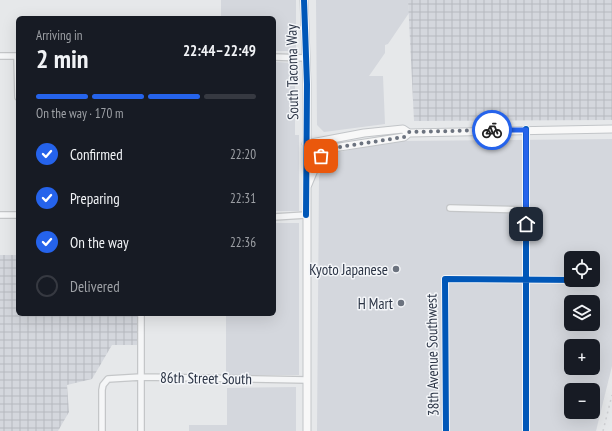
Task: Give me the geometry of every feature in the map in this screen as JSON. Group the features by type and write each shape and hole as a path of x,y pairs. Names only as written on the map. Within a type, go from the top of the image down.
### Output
{"main road":[{"name":"South Tacoma Way","path":"304,0 306,58 307,431"},
{"path":"306,144 403,129 409,132 612,130"},
{"path":"306,144 333,148 404,137 409,132"},
{"path":"306,191 317,162 321,156 333,148"}],"street":[{"path":"0,56 16,56"},
{"path":"276,57 306,58"},
{"path":"526,130 526,431"},
{"path":"450,208 526,210"},
{"path":"0,215 16,215"},
{"path":"276,217 306,215"},
{"name":"38th Avenue Southwest","path":"446,431 444,279 526,280"},
{"path":"526,280 564,280"},
{"path":"141,316 141,431"},
{"name":"86th Street South","path":"102,431 102,390 105,380 112,378 141,377 307,380"}],"shaded area":[{"path":"221,0 296,0 296,51 276,51 276,16 221,16"},
{"path":"316,0 408,0 409,13 388,44 385,45 385,53 369,76 383,76 385,124 324,132 317,125"},
{"path":"408,0 612,0 612,120 414,121"},
{"path":"276,62 295,63 295,135 299,135 299,211 276,211"},
{"path":"612,139 612,366 600,415 600,383 564,383 564,419 599,419 596,431 317,431 319,177 324,159 334,153 395,141"},
{"path":"276,223 299,223 299,375 226,375 226,316 276,316"},
{"path":"0,255 16,255 16,316 137,316 137,345 112,345 92,379 67,385 69,412 58,431 0,431"},
{"path":"296,387 296,431 189,431 189,425 227,425 227,388"}],"railway":[{"path":"603,431 612,395"}],"cycle path":[{"path":"304,0 307,84 306,215"},
{"path":"526,129 526,431"},
{"path":"446,431 445,279 564,280"}],"way so far":[{"path":"321,156 333,148 404,137 409,132 492,130"}],"place":[{"name":"Kyoto Japanese","path":"396,269"},
{"name":"H Mart","path":"401,303"}],"route":[{"path":"492,130 526,130 526,224"}]}
